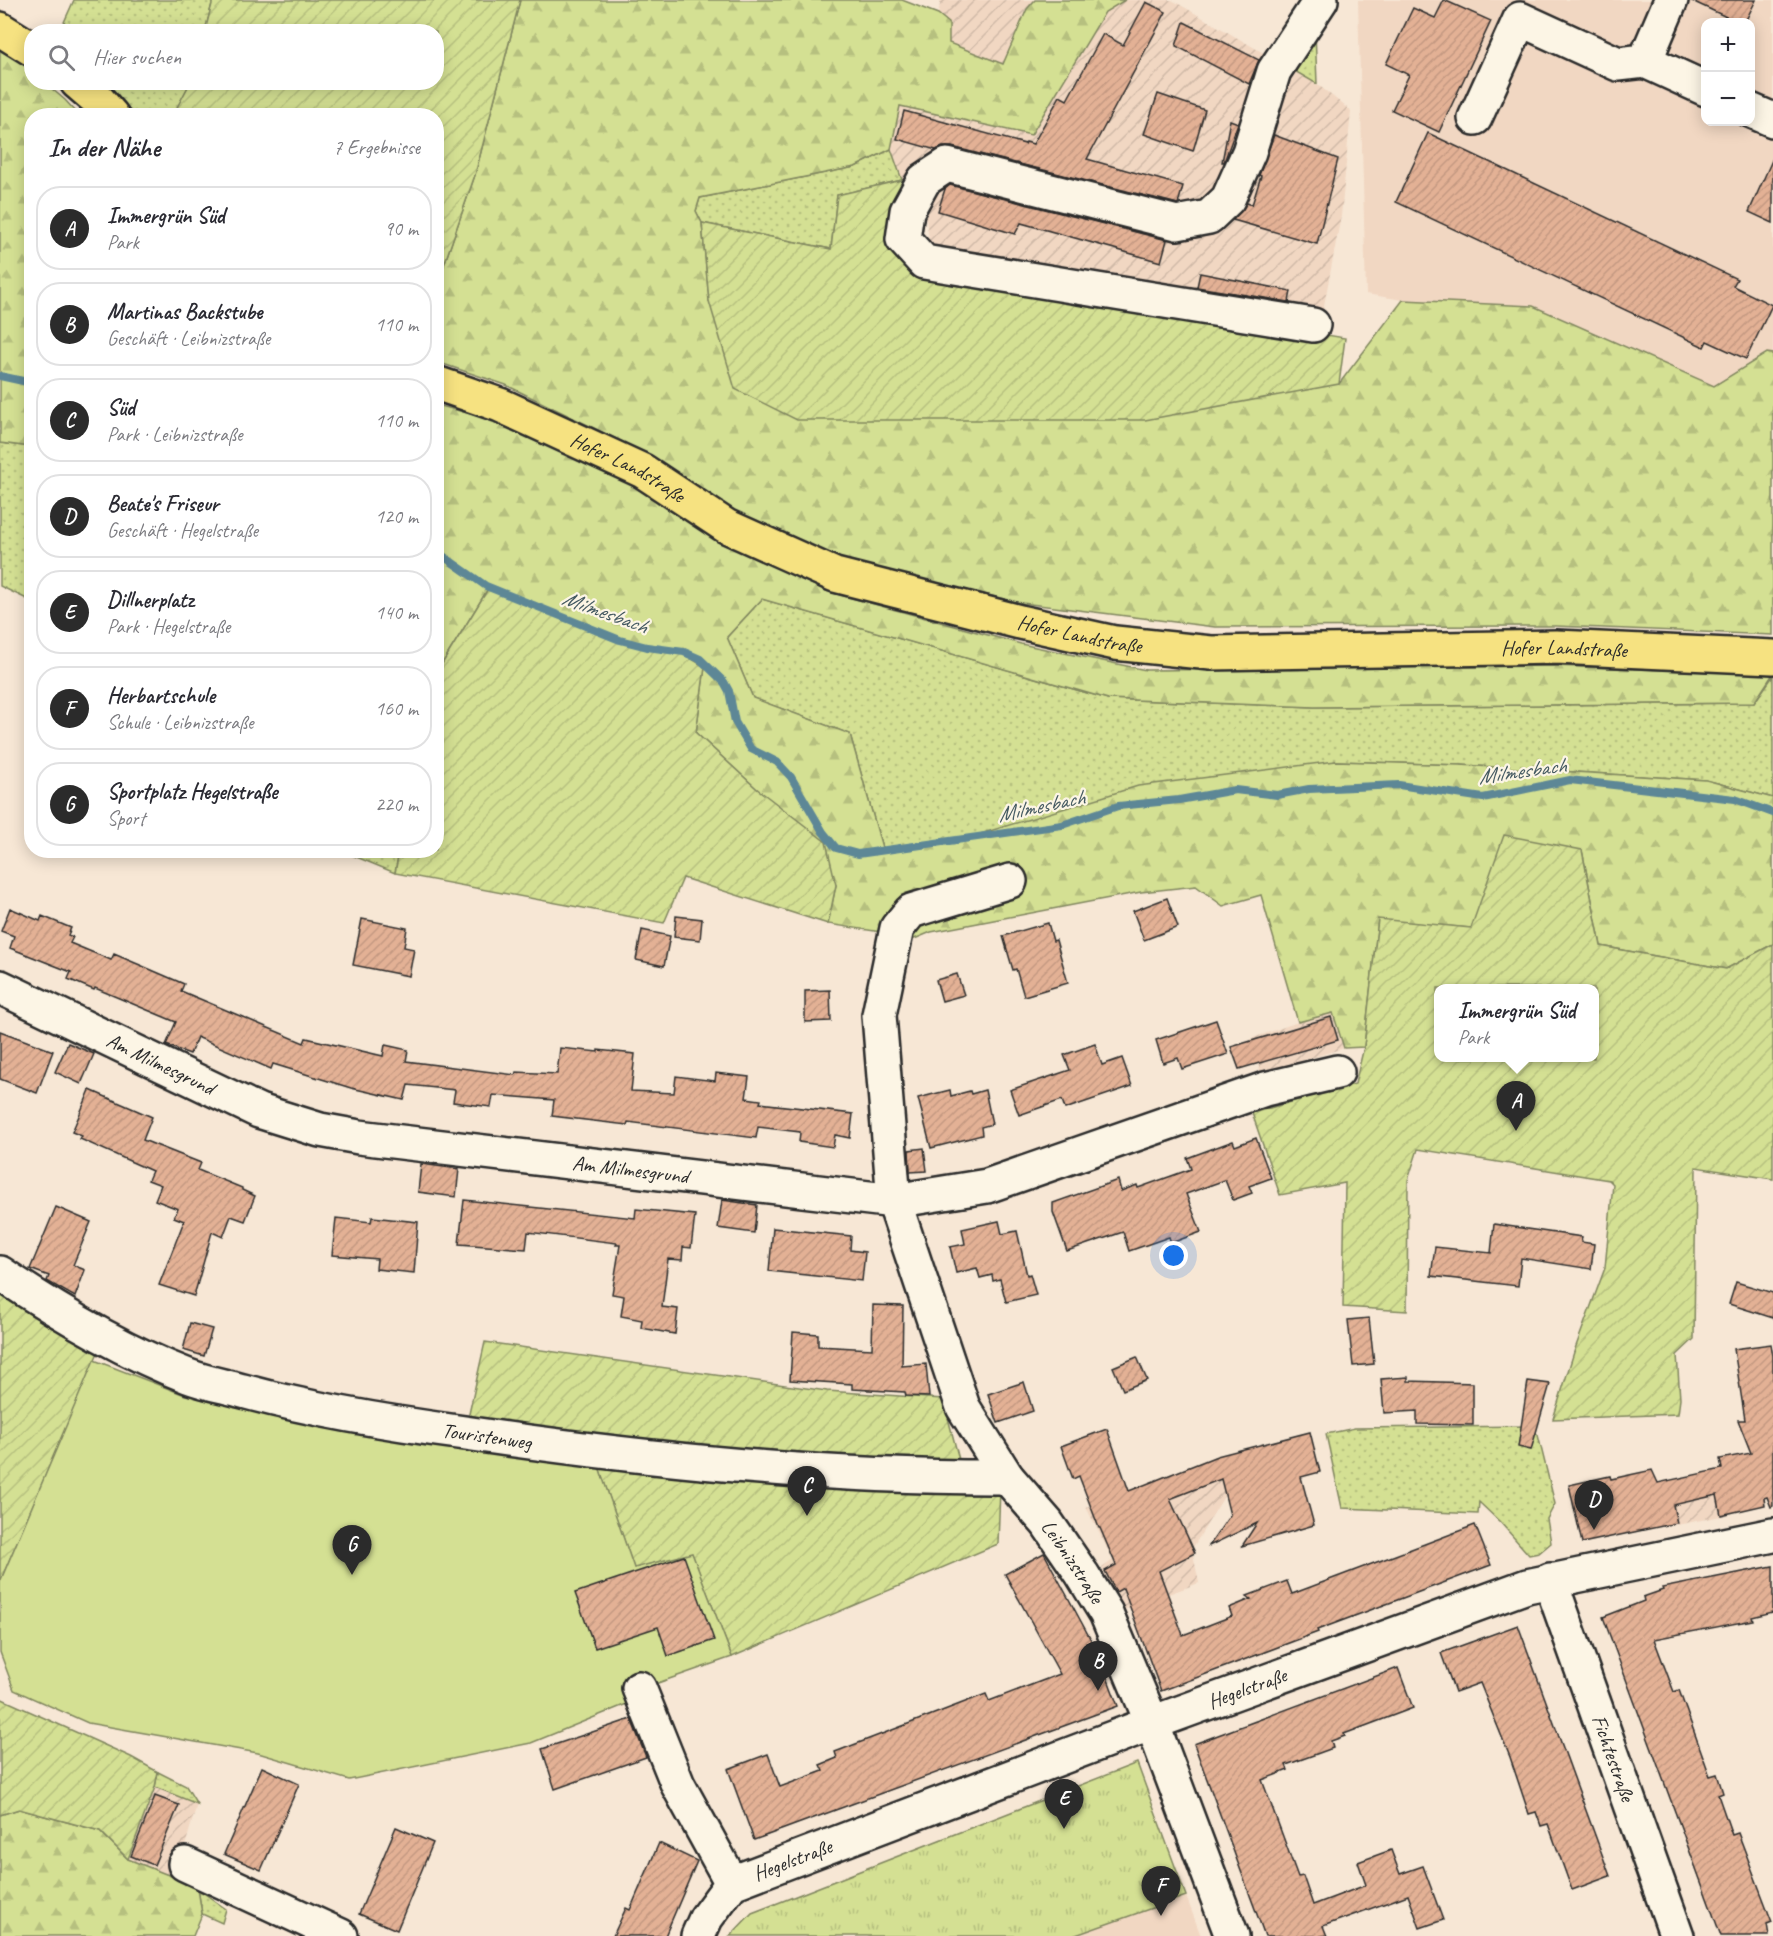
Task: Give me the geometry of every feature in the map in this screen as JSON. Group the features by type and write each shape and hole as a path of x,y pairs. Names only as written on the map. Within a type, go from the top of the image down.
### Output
{"main road":[{"path":"0,29 24,44"},
{"path":"86,90 105,108"},
{"name":"Hofer Landstraße","path":"444,386 500,405 643,471 726,526 835,575 1115,644 1211,653 1556,647 1773,657"}],"street":[{"path":"1313,325 924,262 903,239 907,211 924,180 947,165 1177,223 1209,216 1228,199 1249,152 1274,71 1322,0"},
{"path":"1645,61 1671,0"},
{"path":"1475,118 1520,19 1618,64 1645,61 1701,87"},
{"path":"1755,112 1773,120"},
{"path":"894,1201 879,1015 897,928 911,911 1010,881"},
{"name":"Am Milmesgrund","path":"0,987 259,1111 320,1130 371,1139 894,1201 987,1186 1265,1089 1337,1072"},
{"name":"Leibnizstraße","path":"894,1201 963,1407 1007,1477 1047,1523 1106,1613 1152,1723 1232,1936"},
{"name":"Touristenweg","path":"0,1273 96,1333 190,1377 269,1398 378,1421 657,1458 911,1476 1007,1477"},
{"name":"Hegelstraße","path":"698,1936 706,1918 732,1883 1152,1723 1516,1590 1550,1580 1773,1535"},
{"name":"Fichtestraße","path":"1550,1580 1677,1936"},
{"name":"Hegelstraße","path":"639,1688 678,1785 732,1883"},
{"path":"185,1864 341,1936"}],"shaded area":[{"path":"941,0 1035,0 1026,9 1003,64 949,43 949,23 938,14"},
{"path":"1125,0 1172,0 1317,84 1351,111 1341,216 1322,316 1196,297 930,246 924,207 902,180 891,149 899,106 1031,135 1105,12"},
{"path":"1358,0 1773,0 1773,354 1766,353 1714,386 1533,306 1409,301 1366,294"},
{"path":"1333,1013 1344,1048 1261,1073 1250,1039 1298,1022"},
{"path":"1215,1456 1225,1495 1192,1549 1199,1583 1121,1611 1102,1568 1113,1560 1086,1507"},
{"path":"1712,1471 1721,1516 1677,1525 1668,1481"},
{"path":"155,1787 197,1804 176,1878 128,1859"},
{"path":"1186,1896 1201,1936 1073,1936"}],"green space":[{"path":"74,0 213,0 207,24 63,24"},
{"path":"213,0 520,0 475,175 444,265 444,108 177,108 186,90 444,90 444,24 207,24"},
{"path":"520,0 902,0 938,14 949,23 949,43 1003,64 1027,9 1035,0 1125,0 1105,12 1031,135 900,106 891,149 855,167 700,198 696,211 702,223 709,301 1339,384 1403,300 1533,306 1714,386 1767,353 1773,354 1773,635 1555,626 1215,627 1022,603 845,562 735,512 649,455 506,385 444,364 444,265 475,175"},
{"path":"1315,30 1317,84 1286,66"},
{"path":"0,43 24,64 24,90 53,90 72,108 24,108 24,446 0,443"},
{"path":"112,90 186,90 177,108 128,108"},
{"path":"891,149 902,180 837,195 831,249 702,223 696,211 700,198 855,167"},
{"path":"902,180 893,234 911,265 1345,338 1339,384 1145,420 797,420 735,389 709,301 702,223 831,249 837,195"},
{"path":"444,407 494,420 630,484 722,541 826,591 1021,644 1146,670 1554,666 1773,674 1754,703 1314,707 1108,699 762,599 727,637 753,698 850,734 883,851 947,844 1138,786 1336,761 1460,765 1706,780 1773,798 1773,944 1726,969 1601,946 1582,850 1471,928 1378,920 1364,1047 1344,1048 1333,1013 1298,1022 1261,895 1223,906 1196,886 1141,892 931,932 900,945 888,933 828,924 836,885 756,788 696,733 705,667 684,654 652,650 621,642 488,589 444,661"},
{"path":"0,443 24,446 24,598 0,586"},
{"path":"488,589 621,642 652,650 684,654 705,667 696,733 756,788 826,842 836,885 828,924 683,878 664,923 395,873 398,858 444,858 444,661"},
{"path":"762,599 1108,699 1314,707 1754,703 1773,676 1773,798 1706,780 1460,765 1336,761 947,844 883,851 850,734 753,698 727,637"},
{"path":"1504,835 1582,850 1601,946 1726,969 1773,944 1773,1179 1696,1167 1694,1339 1677,1355 1680,1399 1678,1414 1553,1419 1575,1349 1605,1268 1613,1184 1609,1180 1418,1149 1408,1180 1407,1311 1343,1307 1345,1183 1280,1195 1252,1113 1355,1084 1364,1047 1378,919 1471,928"},
{"path":"359,858 398,858 395,873"},
{"path":"0,1284 99,1350 0,1582"},
{"path":"485,1342 827,1391 943,1399 966,1486 1000,1488 998,1544 732,1657 692,1554 634,1569 591,1444 475,1426 469,1414"},
{"path":"94,1360 185,1395 377,1434 597,1461 634,1568 692,1553 732,1657 655,1684 629,1703 531,1743 349,1780 258,1753 88,1723 14,1690 0,1652 0,1582"},
{"path":"1530,1426 1538,1435 1555,1504 1547,1519 1551,1543 1539,1553 1529,1555 1479,1502 1478,1514 1342,1508 1326,1434 1355,1428"},
{"path":"0,1698 131,1757 158,1772 155,1787 128,1859 100,1831 19,1809 0,1815"},
{"path":"1137,1763 1186,1896 1073,1936 730,1936 752,1913"},
{"path":"158,1772 186,1786 197,1804 155,1787"},
{"path":"19,1809 100,1831 128,1859 198,1889 202,1914 193,1936 0,1936 0,1815"},
{"path":"198,1889 226,1909 222,1923 202,1914"}],"building":[{"path":"1444,0 1491,21 1439,132 1392,110 1409,75 1386,64 1413,8 1435,18"},
{"path":"1690,0 1756,0 1747,18 1728,18"},
{"path":"1146,2 1166,12 1087,159 1183,186 1178,204 952,147 936,150 897,139 904,111 1025,144 1026,142 1033,144 1060,96 1067,100 1103,34 1123,45"},
{"path":"1184,22 1259,60 1249,84 1176,46"},
{"path":"1158,94 1205,110 1193,151 1144,134"},
{"path":"1230,120 1238,123 1224,162 1222,162"},
{"path":"1428,133 1737,279 1733,286 1772,305 1746,359 1707,341 1704,347 1396,202"},
{"path":"1274,135 1338,159 1317,244 1233,220 1247,203 1252,205 1261,176 1259,175"},
{"path":"1773,158 1773,223 1749,212"},
{"path":"950,185 1167,240 1161,262 1021,223 1015,234 938,211 945,189"},
{"path":"1200,273 1291,291 1289,302 1197,287"},
{"path":"1167,898 1178,927 1144,940 1133,911"},
{"path":"10,908 40,921 42,916 71,928 68,935 73,937 70,943 111,960 114,954 140,965 184,984 181,991 304,1043 306,1038 383,1056 385,1045 408,1050 406,1061 515,1075 516,1072 557,1074 560,1048 635,1054 631,1091 674,1093 676,1076 715,1081 716,1073 749,1077 746,1098 761,1100 760,1103 853,1114 850,1138 835,1135 833,1147 799,1142 800,1132 758,1127 756,1138 628,1122 627,1125 552,1116 554,1100 493,1095 491,1107 453,1102 455,1090 408,1085 404,1100 351,1088 273,1064 271,1069 197,1037 190,1054 166,1045 176,1022 68,979 71,972 10,948 14,936 1,931"},
{"path":"676,916 702,919 700,940 674,937"},
{"path":"362,919 407,928 404,947 414,949 409,976 353,965"},
{"path":"1048,923 1053,941 1056,940 1068,983 1024,996 1003,936"},
{"path":"642,930 670,936 664,966 636,960"},
{"path":"957,974 964,995 942,1001 936,980"},
{"path":"830,990 831,1021 805,1022 805,991"},
{"path":"1331,1017 1338,1040 1239,1069 1231,1047"},
{"path":"1216,1020 1228,1054 1182,1069 1178,1058 1163,1063 1156,1040"},
{"path":"0,1031 53,1051 37,1093 0,1079"},
{"path":"68,1043 94,1054 81,1084 55,1072"},
{"path":"1095,1044 1102,1065 1122,1058 1132,1086 1065,1109 1062,1100 1019,1115 1010,1090 1070,1070 1064,1055"},
{"path":"90,1090 152,1117 143,1140 201,1163 198,1170 242,1188 255,1196 245,1221 231,1216 223,1237 212,1232 194,1296 159,1285 184,1221 174,1217 178,1209 155,1200 161,1185 148,1180 152,1171 80,1139 82,1136 72,1132"},
{"path":"950,1090 951,1096 985,1090 992,1124 981,1127 982,1135 931,1148 918,1098"},
{"path":"1256,1138 1271,1178 1249,1186 1252,1193 1233,1200 1225,1180 1186,1194 1201,1232 1171,1243 1169,1237 1129,1251 1123,1232 1067,1251 1053,1212 1053,1203 1118,1180 1121,1191 1137,1185 1138,1188 1191,1169 1187,1158 1233,1141 1235,1146"},
{"path":"924,1148 927,1171 910,1172 909,1150"},
{"path":"421,1164 459,1169 456,1197 418,1192"},
{"path":"464,1200 635,1218 636,1209 695,1215 691,1248 683,1247 682,1260 668,1259 662,1307 678,1309 675,1334 641,1328 642,1320 621,1316 624,1296 612,1294 620,1245 616,1245 617,1243 528,1232 526,1249 459,1244"},
{"path":"722,1200 757,1205 754,1233 718,1228"},
{"path":"56,1207 91,1222 73,1265 85,1270 75,1297 47,1281 49,1276 30,1269"},
{"path":"372,1217 418,1222 414,1273 376,1269 377,1259 332,1255 336,1218 371,1222"},
{"path":"999,1221 1002,1234 1017,1231 1027,1275 1030,1274 1036,1295 1006,1302 1000,1279 993,1281 992,1275 980,1278 977,1268 956,1273 950,1247 965,1244 962,1229"},
{"path":"1494,1224 1582,1237 1581,1242 1594,1244 1591,1269 1521,1258 1518,1286 1431,1276 1435,1247 1491,1253"},
{"path":"773,1228 851,1236 850,1250 865,1252 862,1281 769,1271"},
{"path":"1736,1282 1773,1293 1773,1318 1729,1304"},
{"path":"873,1305 903,1306 902,1366 926,1364 929,1397 906,1396 905,1392 852,1389 852,1384 790,1380 793,1332 818,1334 818,1346 872,1349"},
{"path":"1369,1318 1374,1364 1353,1366 1348,1320"},
{"path":"190,1323 212,1329 204,1356 183,1350"},
{"path":"1771,1344 1773,1356 1773,1506 1771,1507 1767,1497 1764,1498 1765,1505 1721,1515 1717,1495 1673,1505 1677,1523 1582,1543 1569,1485 1652,1470 1658,1483 1722,1469 1720,1459 1751,1453 1738,1420 1745,1420 1734,1349"},
{"path":"1137,1357 1147,1380 1123,1390 1113,1367"},
{"path":"1408,1377 1408,1381 1473,1383 1473,1425 1417,1424 1417,1411 1384,1413 1381,1379"},
{"path":"1528,1381 1550,1384 1531,1450 1518,1447"},
{"path":"1024,1382 1033,1411 998,1423 988,1394"},
{"path":"1107,1429 1129,1491 1217,1456 1310,1432 1320,1472 1301,1477 1314,1525 1242,1546 1257,1523 1209,1546 1230,1515 1221,1479 1170,1499 1195,1553 1159,1571 1183,1635 1232,1616 1229,1608 1251,1599 1247,1596 1287,1581 1292,1594 1475,1525 1491,1565 1161,1691 1123,1588 1116,1592 1105,1571 1116,1565 1079,1476 1073,1479 1061,1446"},
{"path":"1044,1553 1098,1653 1118,1706 754,1840 728,1769 768,1754 780,1787 823,1771 820,1765 837,1758 835,1752 986,1694 989,1701 1060,1674 1005,1574"},
{"path":"684,1556 714,1640 668,1656 658,1627 595,1648 575,1593"},
{"path":"1773,1566 1773,1612 1752,1617 1753,1620 1654,1639 1674,1692 1679,1690 1710,1776 1717,1774 1723,1793 1718,1795 1732,1835 1738,1833 1772,1922 1767,1924 1769,1936 1721,1936 1603,1617 1644,1601 1643,1597 1663,1590 1662,1588"},
{"path":"1518,1625 1610,1876 1572,1890 1548,1824 1541,1826 1536,1812 1529,1814 1510,1757 1480,1683 1455,1692 1441,1653"},
{"path":"1398,1668 1413,1708 1344,1734 1345,1736 1331,1741 1333,1748 1286,1765 1288,1770 1262,1780 1298,1877 1303,1876 1313,1905 1366,1885 1358,1862 1391,1850 1400,1874 1423,1866 1443,1920 1420,1928 1408,1895 1323,1926 1327,1936 1265,1936 1194,1744"},
{"path":"631,1719 646,1757 555,1789 542,1749"},
{"path":"262,1767 299,1784 261,1870 224,1854"},
{"path":"155,1796 179,1805 154,1865 131,1856"},
{"path":"396,1827 433,1843 397,1930 359,1914"},
{"path":"659,1843 697,1861 665,1936 613,1936 626,1908 630,1910"}],"waterway":[{"name":"Milmesbach","path":"0,376 24,381"},
{"name":"Milmesbach","path":"444,557 486,586 620,640 647,647 684,652 700,659 724,682 729,691 735,722 751,749 777,762 791,777 823,832 836,848 858,854 1062,825 1118,806 1179,800 1235,790 1277,795 1309,789 1399,785 1483,798 1570,780 1735,799 1773,813"}],"place":[{"name":"Immergrün Süd","path":"1516,1131"},
{"name":"Süd","path":"807,1516"},
{"name":"Beate's Friseur","path":"1594,1530"},
{"name":"Sportplatz Hegelstraße","path":"352,1575"},
{"name":"Martinas Backstube","path":"1098,1691"},
{"name":"Dillnerplatz","path":"1064,1829"},
{"name":"Herbartschule","path":"1161,1916"}]}
